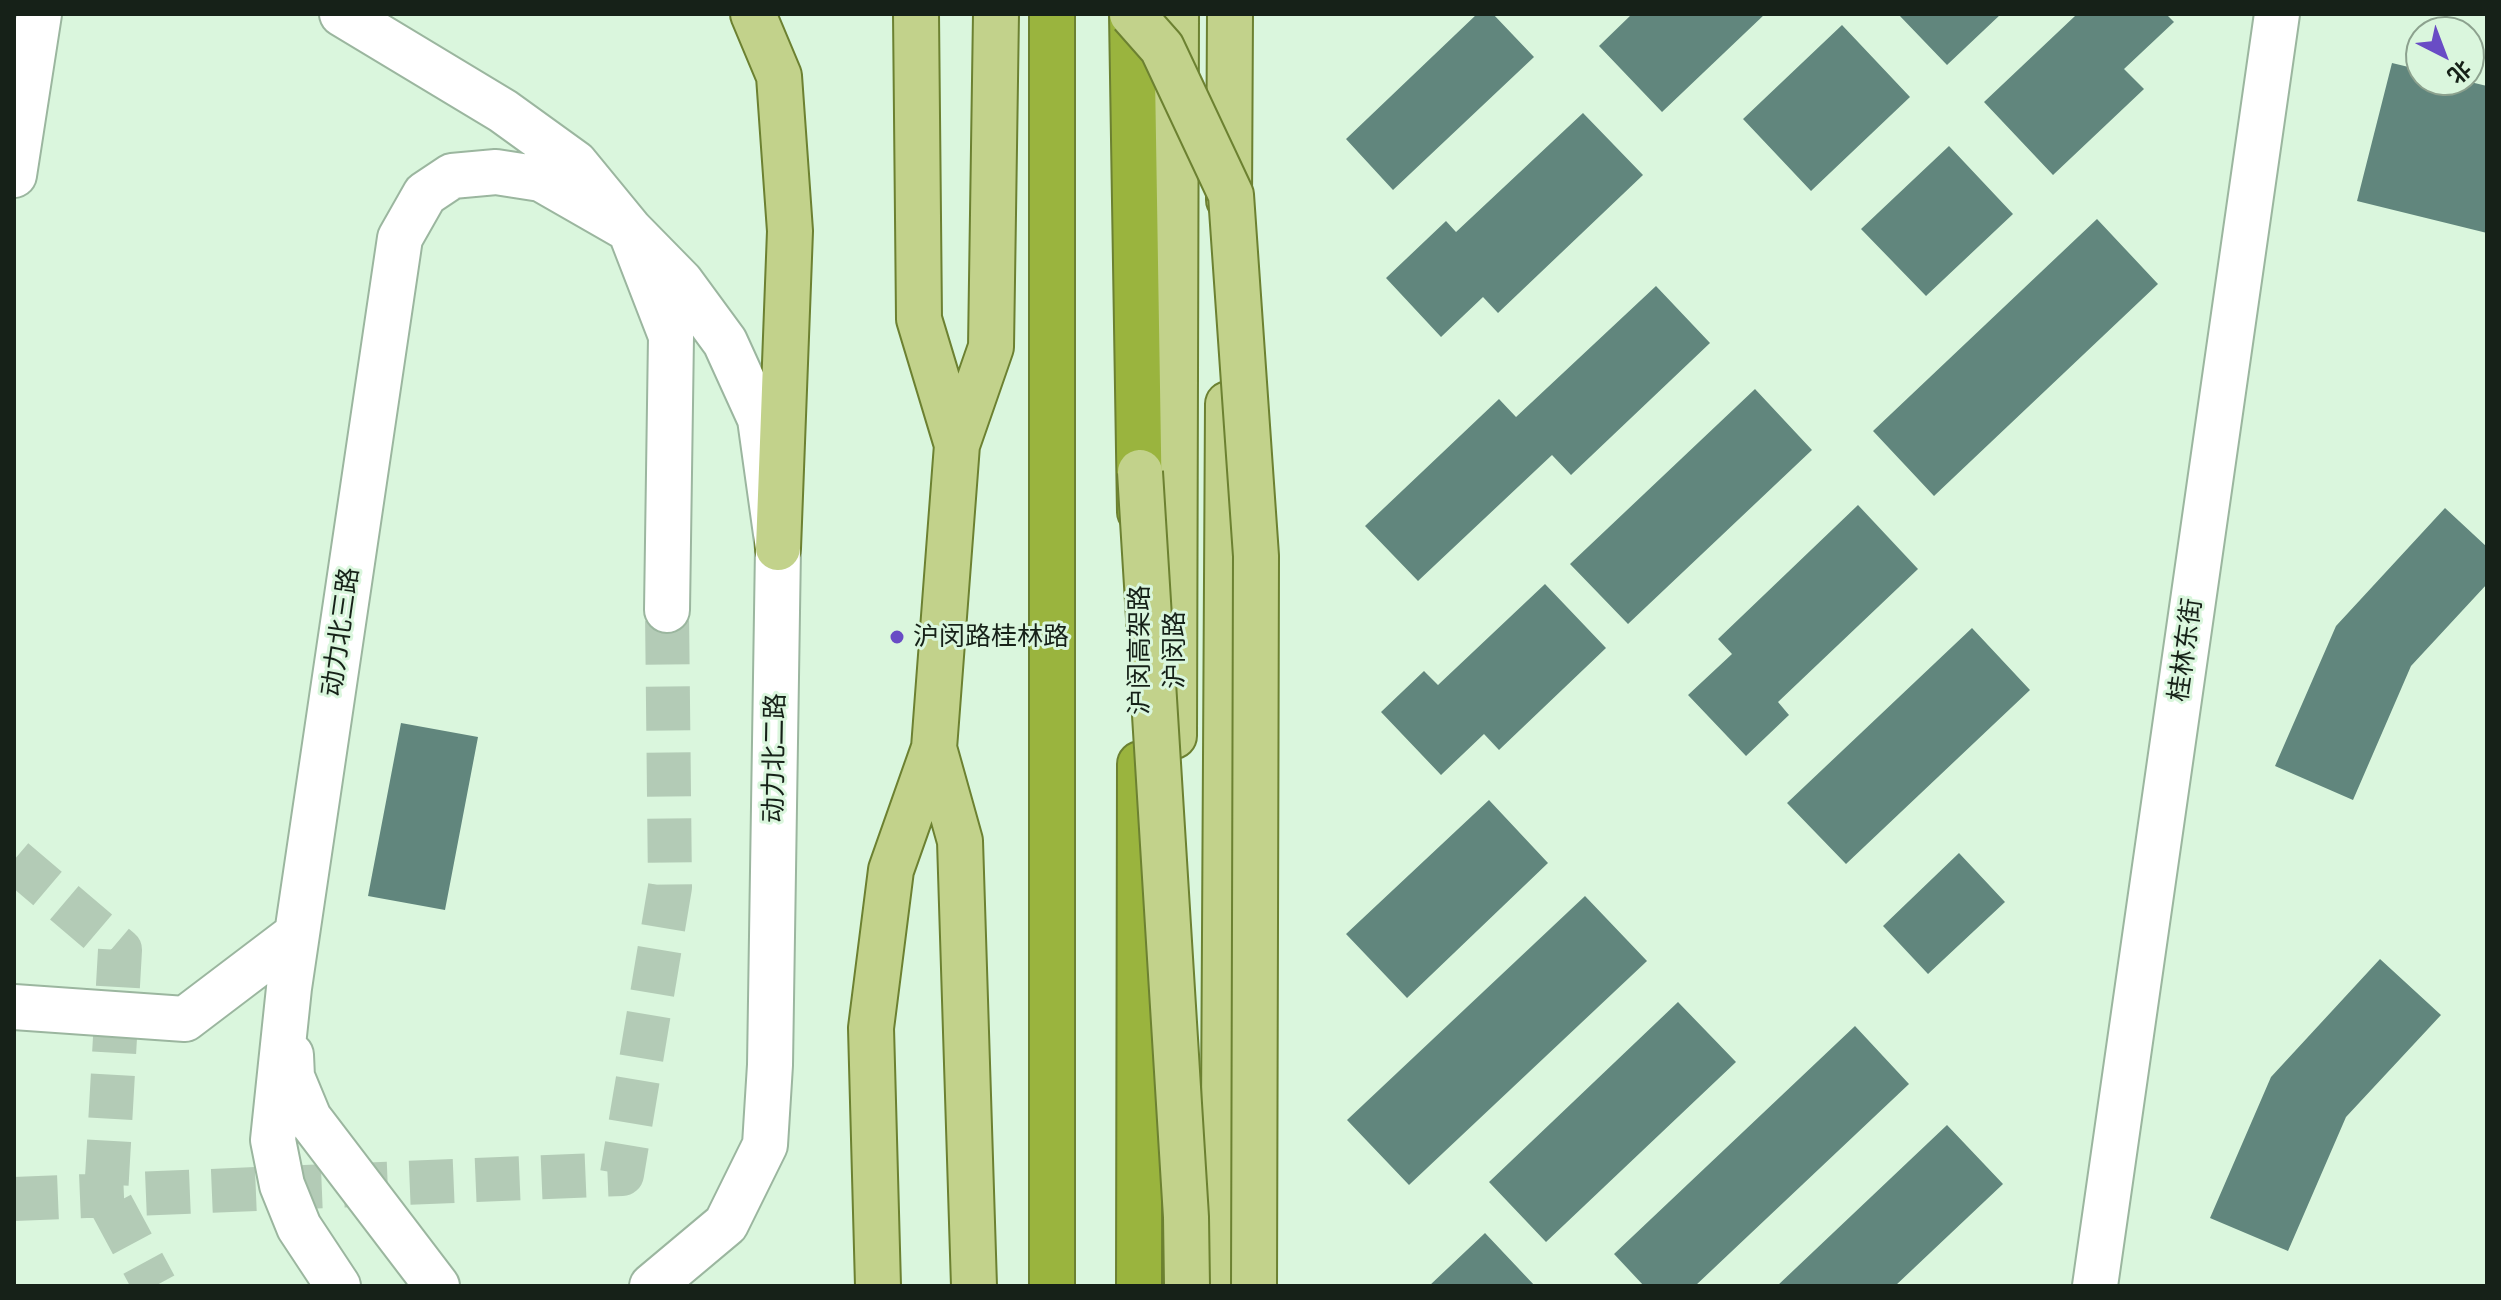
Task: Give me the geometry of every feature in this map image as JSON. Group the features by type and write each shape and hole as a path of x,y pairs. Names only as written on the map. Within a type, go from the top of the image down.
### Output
{"highway":[{"path":"1052,14 1052,1286"},
{"name":"沪闵高架路","path":"1132,14 1140,472 1139,1286"}],"main road":[{"path":"753,14 779,76 790,231 778,548"},
{"path":"916,14 919,319 957,445"},
{"path":"878,1286 871,1028 891,870 934,748 957,445 991,347 996,14"},
{"path":"1132,14 1162,48 1231,195 1256,556 1254,1286"},
{"name":"沪闵路","path":"1171,1286 1176,14"},
{"name":"沪闵路","path":"1223,1286 1230,14"},
{"path":"1177,246 1230,70"},
{"path":"1140,472 1186,1217 1187,1286"},
{"path":"934,748 960,841 974,1286"}],"street":[{"path":"14,175 39,14"},
{"path":"342,14 503,111 575,163 630,230 671,336 667,610"},
{"name":"桂林东街","path":"2095,1286 2277,14"},
{"name":"动力北三路","path":"338,1286 299,1227 282,1185 273,1140 289,988 400,238 425,194 452,176 496,172 541,179 630,230"},
{"name":"动力北二路","path":"630,230 681,282 725,342 760,419 778,548 770,1065 765,1145 726,1224 652,1286"},
{"path":"14,1007 185,1019 297,934"},
{"path":"289,988 292,1077 309,1118 437,1286"}],"building":[{"path":"1477,14 1493,14 1534,57 1393,190 1346,139"},
{"path":"1632,14 1765,14 1662,112 1599,46"},
{"path":"1898,14 2001,14 1947,65"},
{"path":"2073,14 2166,14 2174,22 2124,69 2144,89 2053,175 1984,102 2075,16"},
{"path":"1842,25 1910,97 1811,191 1743,119"},
{"path":"2392,63 2405,66 2405,96 2485,96 2487,86 2487,233 2357,201"},
{"path":"1583,113 1643,175 1498,313 1483,297 1441,337 1386,278 1446,221 1456,232"},
{"path":"1949,146 2013,214 1926,296 1861,229"},
{"path":"2097,219 2158,284 1934,496 1873,431"},
{"path":"1656,286 1710,343 1571,475 1552,455 1418,581 1365,526 1499,399 1516,417"},
{"path":"1755,389 1812,450 1628,624 1570,564"},
{"path":"1858,505 1918,569 1778,702 1789,715 1746,756 1688,695 1732,654 1718,639"},
{"path":"2445,508 2487,547 2487,584 2411,666 2353,800 2275,766 2336,626"},
{"path":"1545,584 1606,648 1499,750 1484,734 1441,775 1381,712 1424,671 1438,685"},
{"path":"1972,628 2030,690 1846,864 1787,803"},
{"path":"401,723 478,737 445,910 368,896"},
{"path":"1489,800 1548,863 1407,998 1346,934"},
{"path":"1959,853 2005,902 1928,974 1883,926"},
{"path":"1585,896 1647,961 1409,1185 1347,1120"},
{"path":"2380,959 2441,1015 2346,1117 2288,1251 2210,1218 2271,1077"},
{"path":"1678,1002 1736,1062 1546,1242 1489,1182"},
{"path":"1855,1026 1909,1084 1695,1286 1644,1286 1614,1254"},
{"path":"1947,1125 2003,1184 1895,1286 1777,1286"},
{"path":"1485,1233 1535,1286 1429,1286"}],"tunnel":[{"path":"14,1199 622,1174 670,887 667,610"},
{"path":"14,860 120,950 106,1195 155,1286"}],"place":[{"name":"沪闵路桂林路","path":"897,637"}]}
